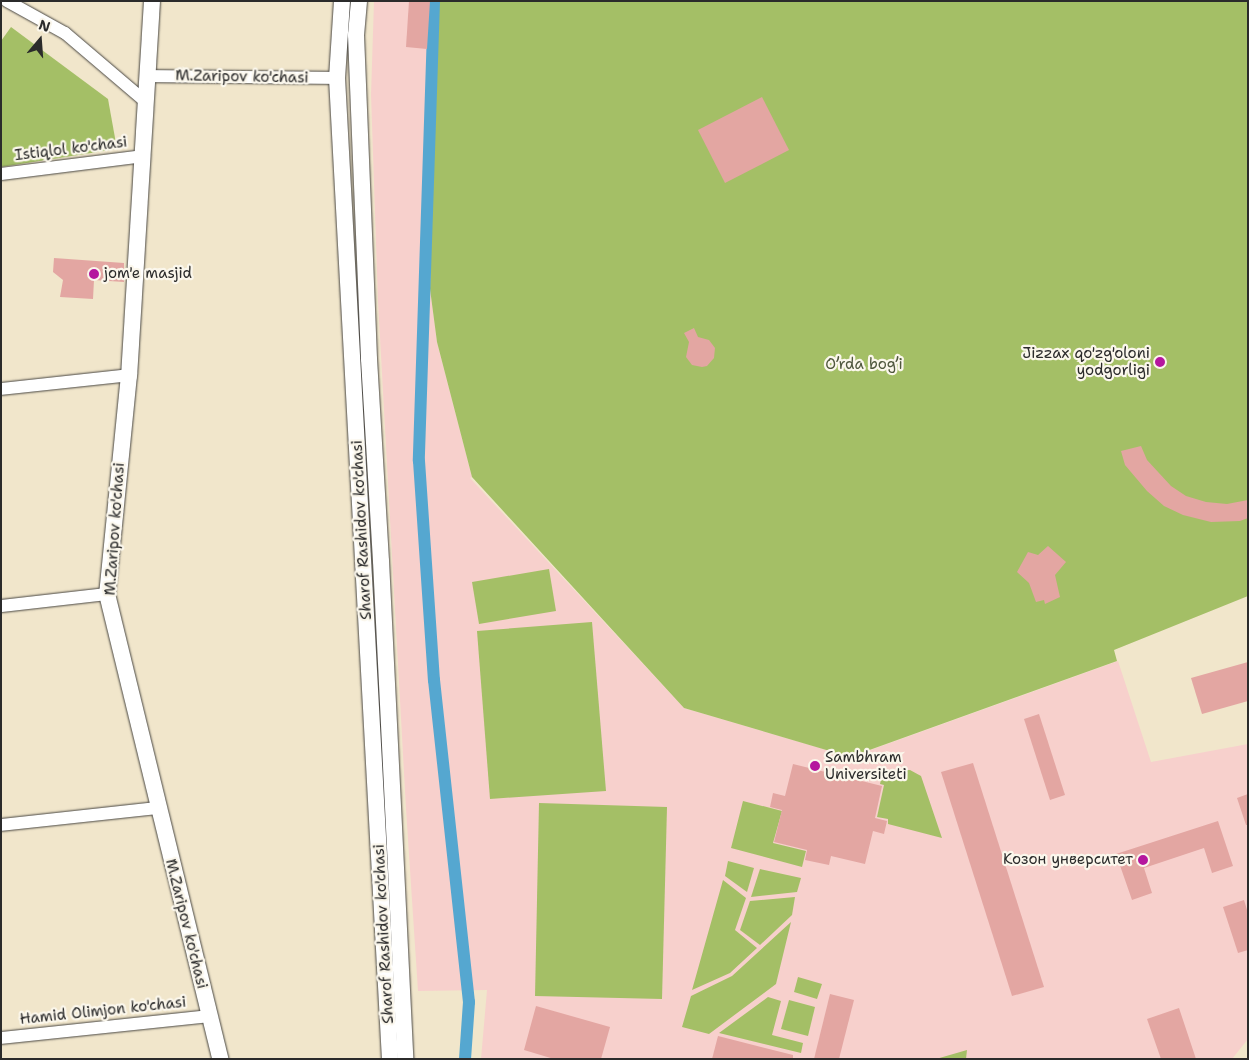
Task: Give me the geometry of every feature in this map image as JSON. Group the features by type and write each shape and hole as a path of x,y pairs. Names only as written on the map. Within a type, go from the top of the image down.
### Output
{"street":[{"path":"7,1 66,33 146,102"},
{"name":"M.Zaripov ko'chasi","path":"152,1 144,156 129,375 107,594 220,1059"},
{"name":"Sharof Rashidov ko'chasi","path":"342,1 337,78 390,1059"},
{"path":"359,1 356,35 357,78 369,359 381,561 405,1059"},
{"name":"M.Zaripov ko'chasi","path":"147,76 337,78"},
{"path":"337,78 357,78"},
{"name":"Istiqlol ko'chasi","path":"1,174 144,156"},
{"path":"1,389 129,375"},
{"path":"1,606 107,594"},
{"path":"1,825 158,808"},
{"name":"Hamid Olimjon ko'chasi","path":"1,1038 209,1016"}],"shaded area":[{"name":"Sambhram Universiteti","path":"374,1 437,1 430,289 437,342 472,477 470,478 684,708 851,757 1118,661 1151,762 1248,744 1248,1039 1232,1059 481,1059 487,990 418,991 378,301 371,95"}],"green space":[{"name":"O’rda bog’i","path":"437,1 1248,1 1248,596 1114,650 1117,661 850,757 684,708 472,477 437,342 430,289"},
{"path":"11,27 108,99 117,149 1,167 1,41"},
{"path":"549,569 556,611 479,624 472,582"},
{"path":"592,622 606,791 490,799 477,631"},
{"path":"910,770 921,776 942,838 888,824 888,819 877,817 884,785 880,784 883,771"},
{"path":"743,801 782,811 773,843 806,851 802,867 731,848"},
{"path":"539,803 667,807 662,999 535,996"},
{"path":"728,861 754,868 747,892 725,876"},
{"path":"760,869 801,878 797,892 751,897"},
{"path":"723,880 746,898 735,930 757,948 730,973 692,990"},
{"path":"795,897 792,915 760,945 740,930 750,901"},
{"path":"791,922 776,984 709,1034 682,1027 691,996 732,976"},
{"path":"798,977 822,984 817,999 794,992"},
{"path":"768,997 781,1001 772,1035 803,1043 801,1053 719,1033"},
{"path":"789,1000 815,1007 808,1036 781,1029"},
{"path":"967,1050 966,1059 936,1059"}],"building":[{"path":"409,1 430,1 427,49 406,47"},
{"path":"762,97 789,150 725,183 698,130"},
{"path":"54,258 124,263 124,282 94,280 93,299 60,297 63,280 53,272"},
{"path":"694,328 698,337 709,340 715,348 714,358 707,366 692,365 686,357 689,342 684,333"},
{"path":"1141,446 1147,460 1171,486 1186,496 1206,502 1227,504 1248,500 1248,518 1240,521 1211,522 1183,515 1164,506 1147,491 1125,465 1121,451"},
{"path":"1048,546 1066,562 1055,575 1060,597 1045,604 1044,600 1036,602 1029,583 1017,572 1028,552 1038,555"},
{"path":"1248,662 1248,701 1202,714 1191,678"},
{"path":"1039,714 1065,795 1050,800 1024,719"},
{"path":"973,763 1044,987 1012,996 941,772"},
{"path":"793,764 882,786 875,818 887,821 884,834 873,831 865,864 831,856 829,865 805,860 807,850 774,842 782,810 770,807 773,793 785,796"},
{"path":"1248,794 1248,825 1246,825 1237,798"},
{"name":"Козон унверситет","path":"1218,821 1233,866 1212,873 1204,848 1144,868 1152,893 1132,900 1116,854"},
{"path":"1244,900 1248,913 1248,950 1238,953 1223,907"},
{"path":"830,994 854,1000 839,1059 814,1059"},
{"path":"536,1006 610,1027 601,1059 554,1059 524,1050"},
{"path":"1179,1008 1196,1059 1161,1059 1147,1019"},
{"path":"718,1036 793,1055 793,1059 712,1059"}],"waterway":[{"path":"434,1 419,461 434,680 469,1002 465,1059"}],"place":[{"name":"jom'e masjid","path":"94,274"},
{"name":"Jizzax qo'zg'oloni yodgorligi","path":"1160,362"},
{"name":"Sambhram Universiteti","path":"815,766"},
{"name":"Козон унверситет","path":"1143,860"}]}
